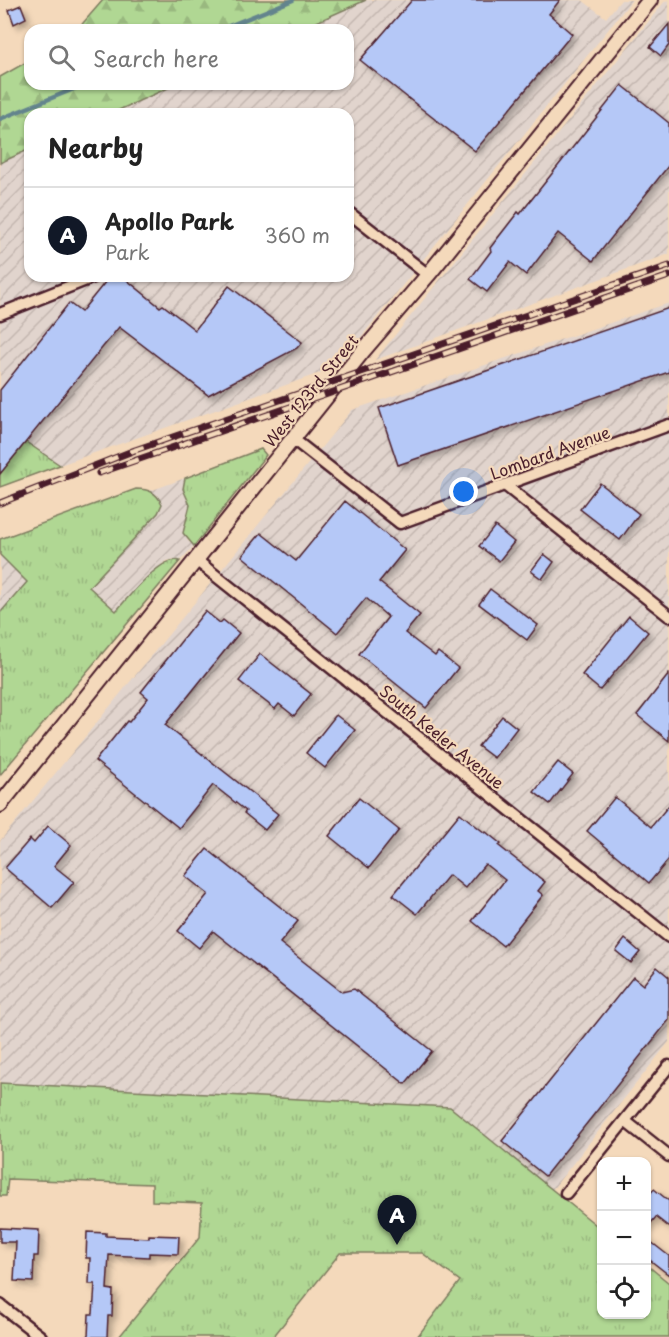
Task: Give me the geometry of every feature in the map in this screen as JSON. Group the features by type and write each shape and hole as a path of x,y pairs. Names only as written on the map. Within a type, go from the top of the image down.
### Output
{"street":[{"name":"West 123rd Street","path":"0,805 293,439 650,0"},
{"path":"354,217 428,275"},
{"path":"0,314 81,282"},
{"name":"Lombard Avenue","path":"293,439 400,523 669,425"},
{"path":"506,486 669,616"},
{"name":"South Keeler Avenue","path":"196,560 669,937"},
{"path":"566,1193 669,1066"},
{"path":"625,1122 669,1156"},
{"path":"0,1305 41,1337"}],"shaded area":[{"path":"366,0 582,0 606,18 621,0 632,0 337,367 60,465 26,442 0,474 0,163 24,152 24,282 354,282 354,108 123,108 164,90 354,90 354,24 312,24"},
{"path":"669,0 669,254 375,360 665,1"},
{"path":"669,303 669,1042 552,1190 500,1148 0,1140 0,841 352,410"},
{"path":"185,478 183,489 190,505 187,540 194,546 180,561 175,559 166,561 116,611 89,587 158,513 158,496 150,491"},
{"path":"0,555 27,582 0,613"}],"green space":[{"path":"103,0 366,0 312,24 82,24"},
{"path":"24,63 24,90 164,90 123,108 24,108 24,152 0,163 0,77"},
{"path":"26,442 60,465 0,487 0,474"},
{"path":"261,449 266,455 194,546 183,533 190,505 183,489 185,478"},
{"path":"136,489 155,494 162,504 158,513 89,587 116,611 155,570 164,564 180,561 0,775 0,613 27,582 0,555 0,539"},
{"path":"0,1083 450,1107 597,1226 597,1319 651,1319 651,1268 669,1283 669,1337 417,1337 460,1281 422,1253 340,1253 273,1337 119,1337 200,1237 202,1203 152,1201 152,1184 8,1179 6,1196 0,1196"}],"building":[{"path":"412,0 560,0 549,14 572,34 475,151 360,60"},
{"path":"21,5 26,18 14,24 9,10"},
{"path":"669,24 669,45 661,56 650,47"},
{"path":"622,85 669,123 669,165 593,261 558,233 526,275 510,262 487,292 470,279 491,251 490,248 518,212 520,214"},
{"path":"105,282 129,282 160,307 163,305 195,330 229,286 302,342 297,348 208,395 119,327 0,474 0,390 69,303 81,312"},
{"path":"669,308 669,372 398,465 379,408"},
{"path":"600,483 639,514 620,540 580,509"},
{"path":"345,501 405,550 379,582 420,615 405,633 435,656 438,652 458,668 426,708 359,654 388,617 366,598 337,633 242,556 261,533 296,561"},
{"path":"495,526 514,542 499,561 479,546"},
{"path":"544,554 554,562 542,579 531,571"},
{"path":"490,589 538,625 527,640 479,604"},
{"path":"205,611 220,623 223,620 239,633 165,725 278,814 265,830 244,813 246,811 213,785 179,828 95,761 148,698 141,692"},
{"path":"629,616 648,632 600,690 582,675"},
{"path":"260,654 311,694 294,716 279,704 275,709 239,681"},
{"path":"669,674 669,741 637,715"},
{"path":"336,715 355,730 325,768 306,753"},
{"path":"502,716 517,728 494,758 478,746"},
{"path":"558,762 573,774 550,804 534,792"},
{"path":"615,797 651,827 669,805 669,859 649,883 587,831"},
{"path":"359,798 399,830 369,868 329,836"},
{"path":"460,813 545,882 538,891 543,895 503,946 472,921 505,880 485,864 465,888 449,875 417,914 393,895"},
{"path":"48,826 71,845 54,866 74,882 52,908 5,868 30,839 34,843"},
{"path":"207,849 298,921 280,943 342,992 354,989 432,1051 405,1084 213,931 199,948 178,931 208,894 185,876"},
{"path":"625,939 640,952 631,963 616,951"},
{"path":"657,967 669,977 669,1020 545,1176 502,1141 633,977 643,985"},
{"path":"654,1189 669,1201 669,1227 656,1217 651,1223 651,1192"},
{"path":"0,1228 39,1230 38,1256 34,1256 33,1282 14,1281 16,1242 0,1242"},
{"path":"87,1232 106,1233 106,1236 149,1238 149,1235 179,1236 178,1254 149,1253 149,1257 109,1255 107,1289 113,1290 112,1316 108,1316 107,1337 88,1337 89,1314 93,1314 95,1284 89,1284 90,1258 86,1258"},
{"path":"651,1242 669,1256 669,1275 651,1261"}],"waterway":[{"path":"234,24 293,0"},
{"path":"27,108 71,90"},
{"path":"0,119 24,109"}],"railway":[{"path":"0,503 135,450 669,266"},
{"path":"99,473 669,276"}],"place":[{"name":"Apollo Park","path":"397,1245"}]}
